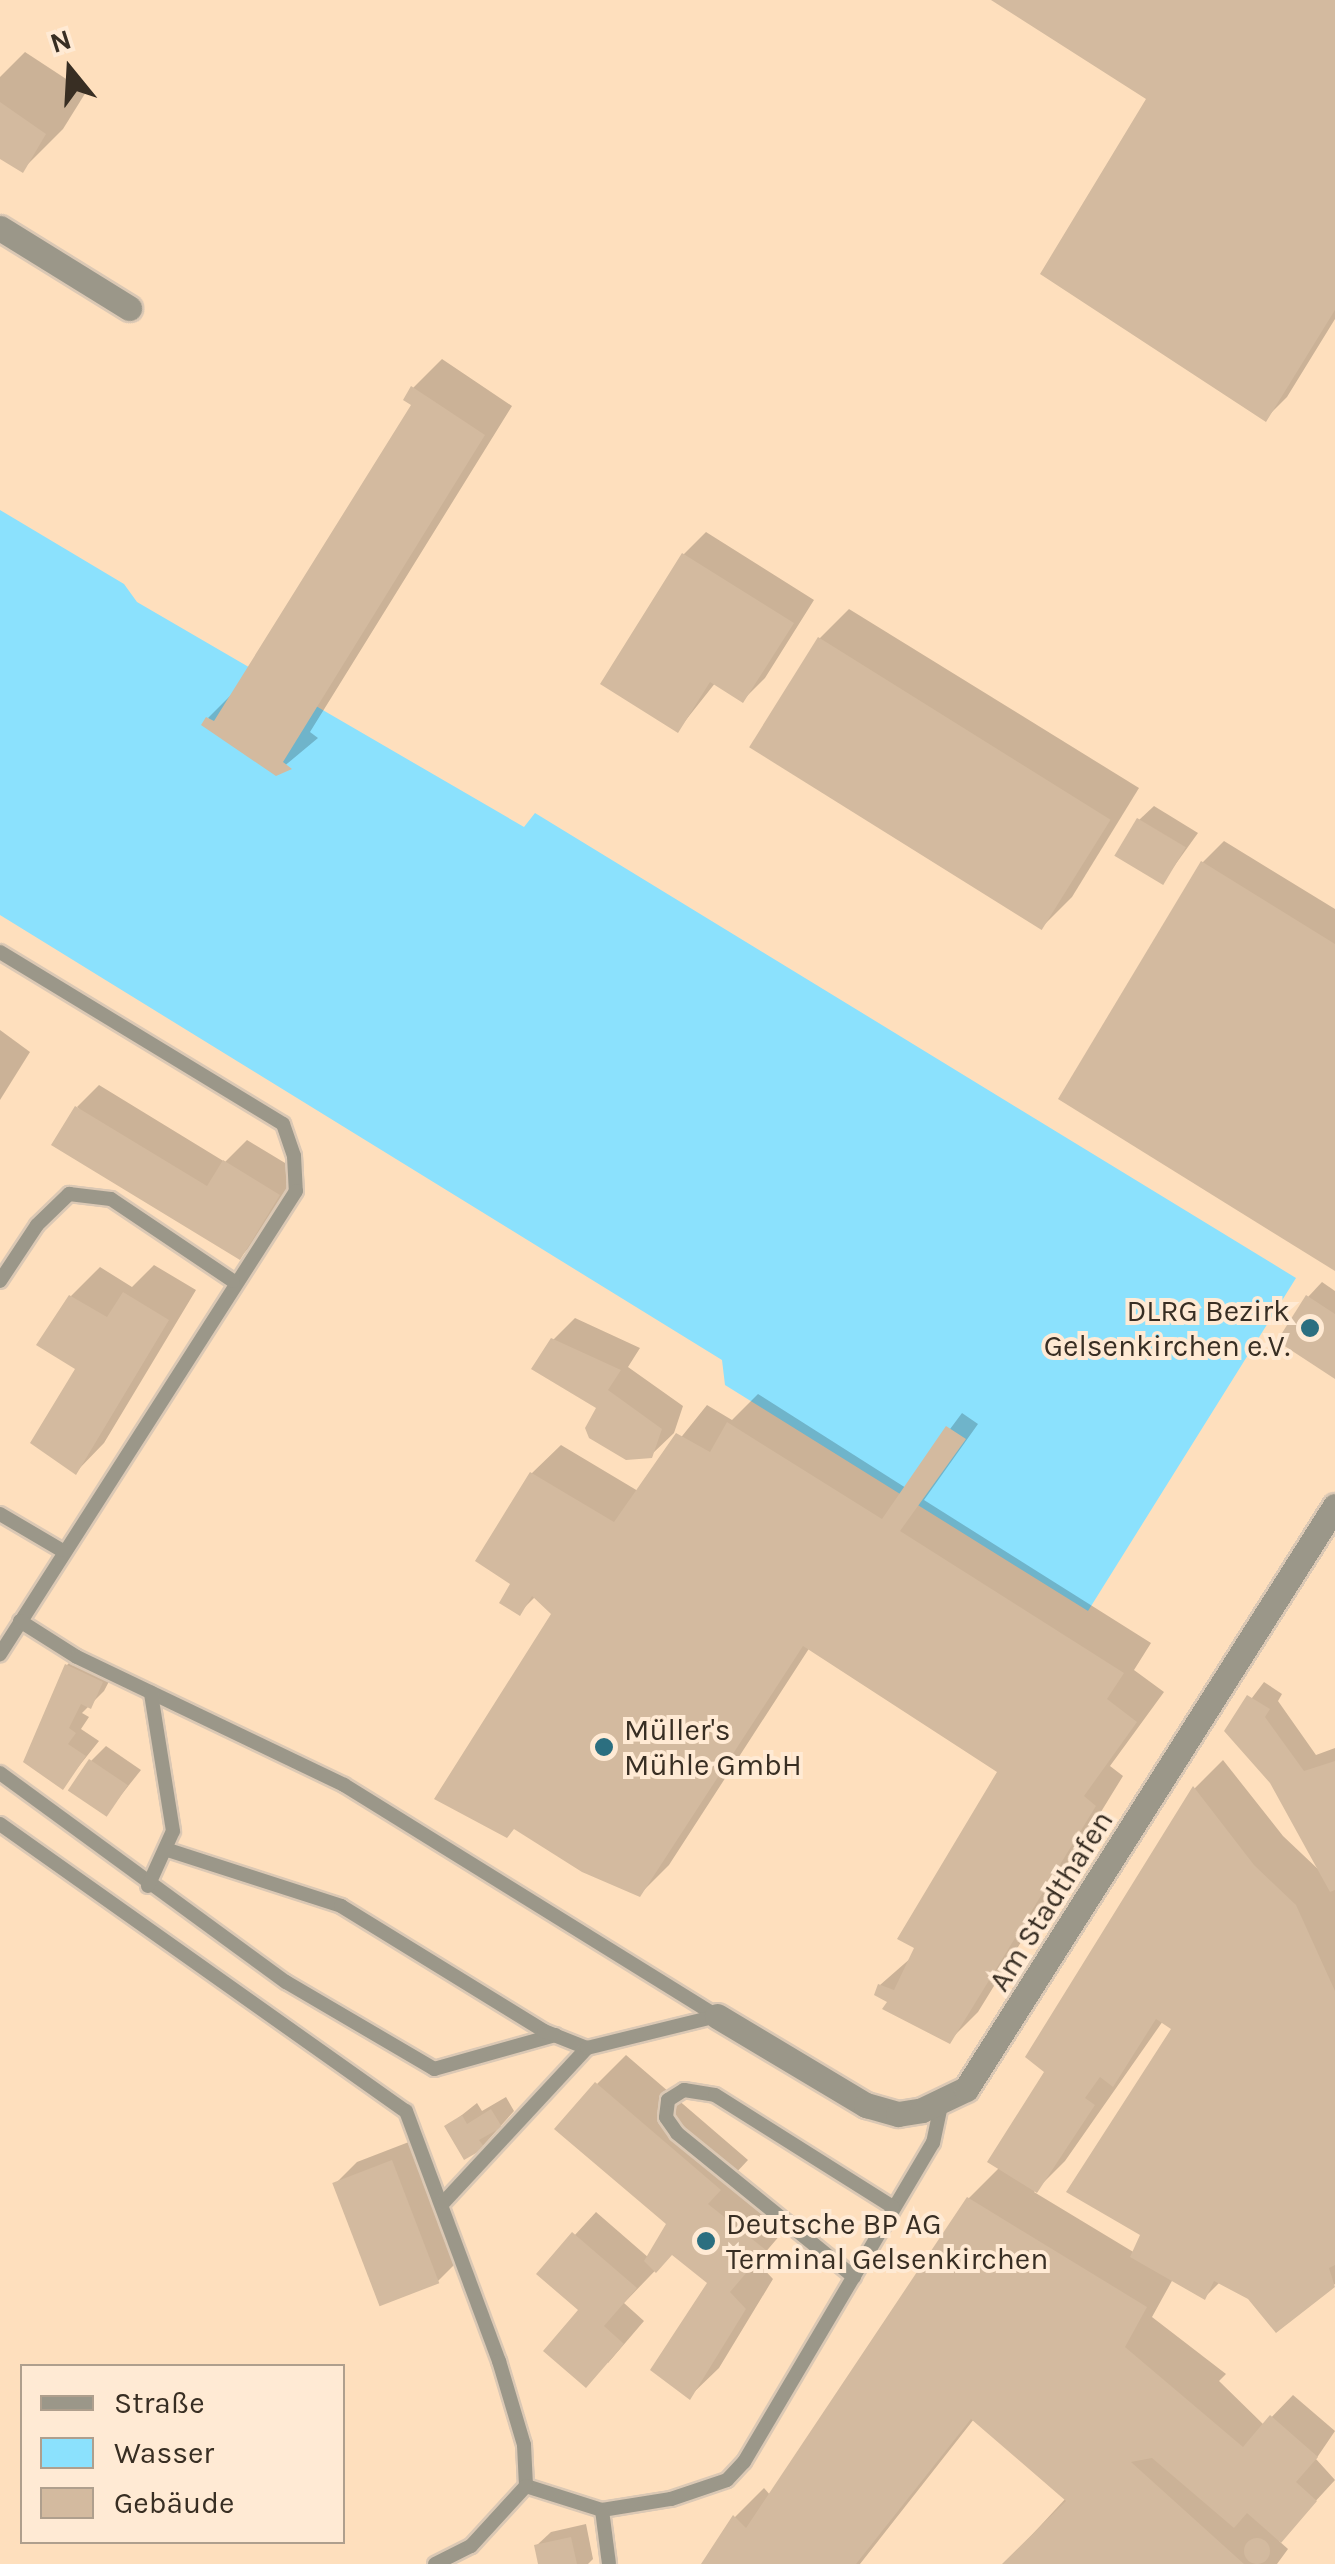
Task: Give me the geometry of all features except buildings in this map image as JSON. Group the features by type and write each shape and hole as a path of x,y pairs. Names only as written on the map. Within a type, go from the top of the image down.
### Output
{"street":[{"path":"0,228 128,308"},
{"name":"Am Stadthafen","path":"941,2106 966,2090 992,2055 1335,1506"},
{"path":"717,2016 866,2105 898,2114 941,2106"}],"lane":[{"path":"0,952 283,1124 294,1156 296,1191 233,1281 61,1550 0,1654"},
{"path":"0,1281 37,1224 68,1194 111,1199 233,1281"},
{"path":"0,1514 61,1550"},
{"path":"20,1621 150,1693 344,1785 717,2016"},
{"path":"148,1886 174,1831 150,1693"},
{"path":"0,1773 148,1886 286,1982 434,2069 555,2036"},
{"path":"0,1824 406,2111 442,2203 524,2445 526,2486 471,2546 435,2564"},
{"path":"168,1850 342,1906 555,2036 587,2048"},
{"path":"442,2203 587,2048 717,2016"},
{"path":"854,2277 677,2134 666,2117 668,2100 684,2090 715,2096 893,2207"},
{"path":"526,2486 602,2510 671,2499 728,2480 934,2144 941,2106"},
{"path":"602,2510 608,2564"}],"shaded area":[{"path":"0,0 1335,0 1335,2564 0,2564"}],"water":[{"path":"0,510 124,584 137,602 524,827 535,813 1296,1278 1088,1611 725,1385 722,1360 0,915"}],"place":[{"name":"DLRG Bezirk Gelsenkirchen e.V.","path":"1310,1328"},
{"name":"Müller's Mühle GmbH","path":"604,1747"},
{"name":"Deutsche BP AG Terminal Gelsenkirchen","path":"706,2241"}]}
